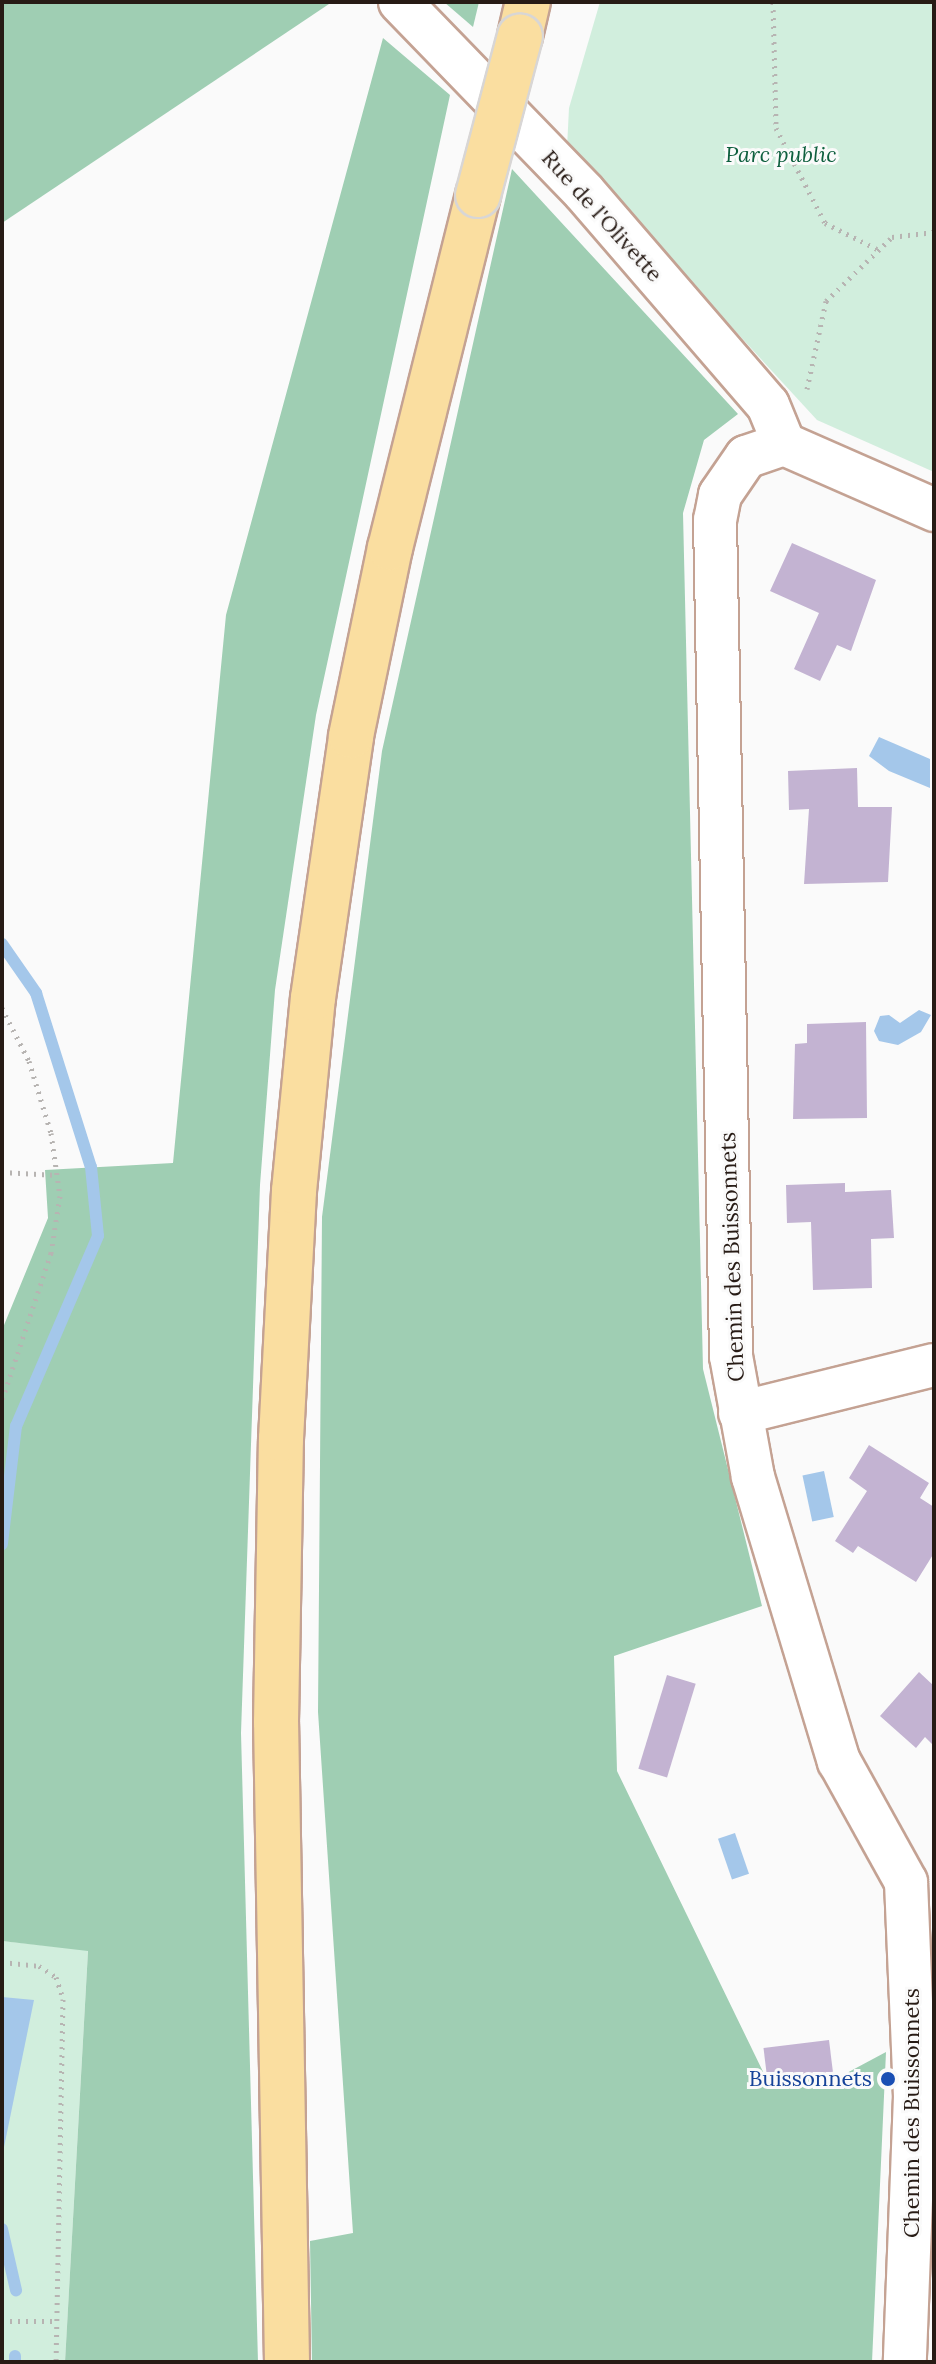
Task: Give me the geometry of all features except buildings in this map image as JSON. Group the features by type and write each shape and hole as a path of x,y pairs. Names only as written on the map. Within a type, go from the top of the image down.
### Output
{"main road":[{"path":"287,2362 276,1722 281,1439 294,1191 313,998 351,736 390,548 524,19"}],"street":[{"name":"Rue de l'Olivette","path":"400,2 584,192 780,432"},
{"path":"780,432 934,510"},
{"name":"Chemin des Buissonnets","path":"780,432 746,457 720,495 715,520 731,1356 753,1477 839,1761 906,1882 915,2096 905,2362"},
{"path":"740,1413 934,1365"},
{"path":"906,1882 934,1912"}],"path":[{"path":"773,2 776,128 825,223 879,250"},
{"path":"780,432 803,400 826,301 892,237 934,232"},
{"path":"2,1008 29,1061 51,1133 60,1196 51,1253 2,1400"},
{"path":"2,1172 57,1175"},
{"path":"2,1962 39,1966 56,1977 63,1999 56,2362"},
{"path":"2,2321 56,2321"}],"green space":[{"path":"2,2 332,2 2,223"},
{"path":"444,2 479,2 473,27"},
{"name":"Parc public","path":"600,2 934,2 934,472 817,420 567,148 569,108"},
{"path":"383,38 450,95 316,715 275,990 260,1185 241,1733 258,2362 65,2362 88,1951 2,1941 2,1330 48,1218 45,1170 173,1163 226,615"},
{"path":"512,169 738,414 704,440 683,513 703,1369 762,1606 614,1656 617,1771 769,2084 843,2075 886,2052 872,2362 312,2362 310,2241 353,2233 318,1712 322,1217 382,751"},
{"path":"2,1941 88,1950 65,2362 2,2362"}],"water":[{"path":"879,737 930,759 930,788 889,771 869,756"},
{"path":"919,1010 931,1015 921,1032 898,1045 879,1041 874,1031 880,1016 889,1015 900,1023"},
{"path":"824,1471 834,1517 812,1522 802,1476"},
{"path":"735,1833 749,1874 732,1880 718,1839"},
{"path":"2,1997 34,2000 2,2157"}],"waterway":[{"path":"2,944 36,993 91,1167 98,1236 16,1426 2,1544"},
{"path":"2,2229 16,2290"},
{"path":"15,2356 15,2362"}],"place":[{"name":"Buissonnets","path":"888,2079"}]}
